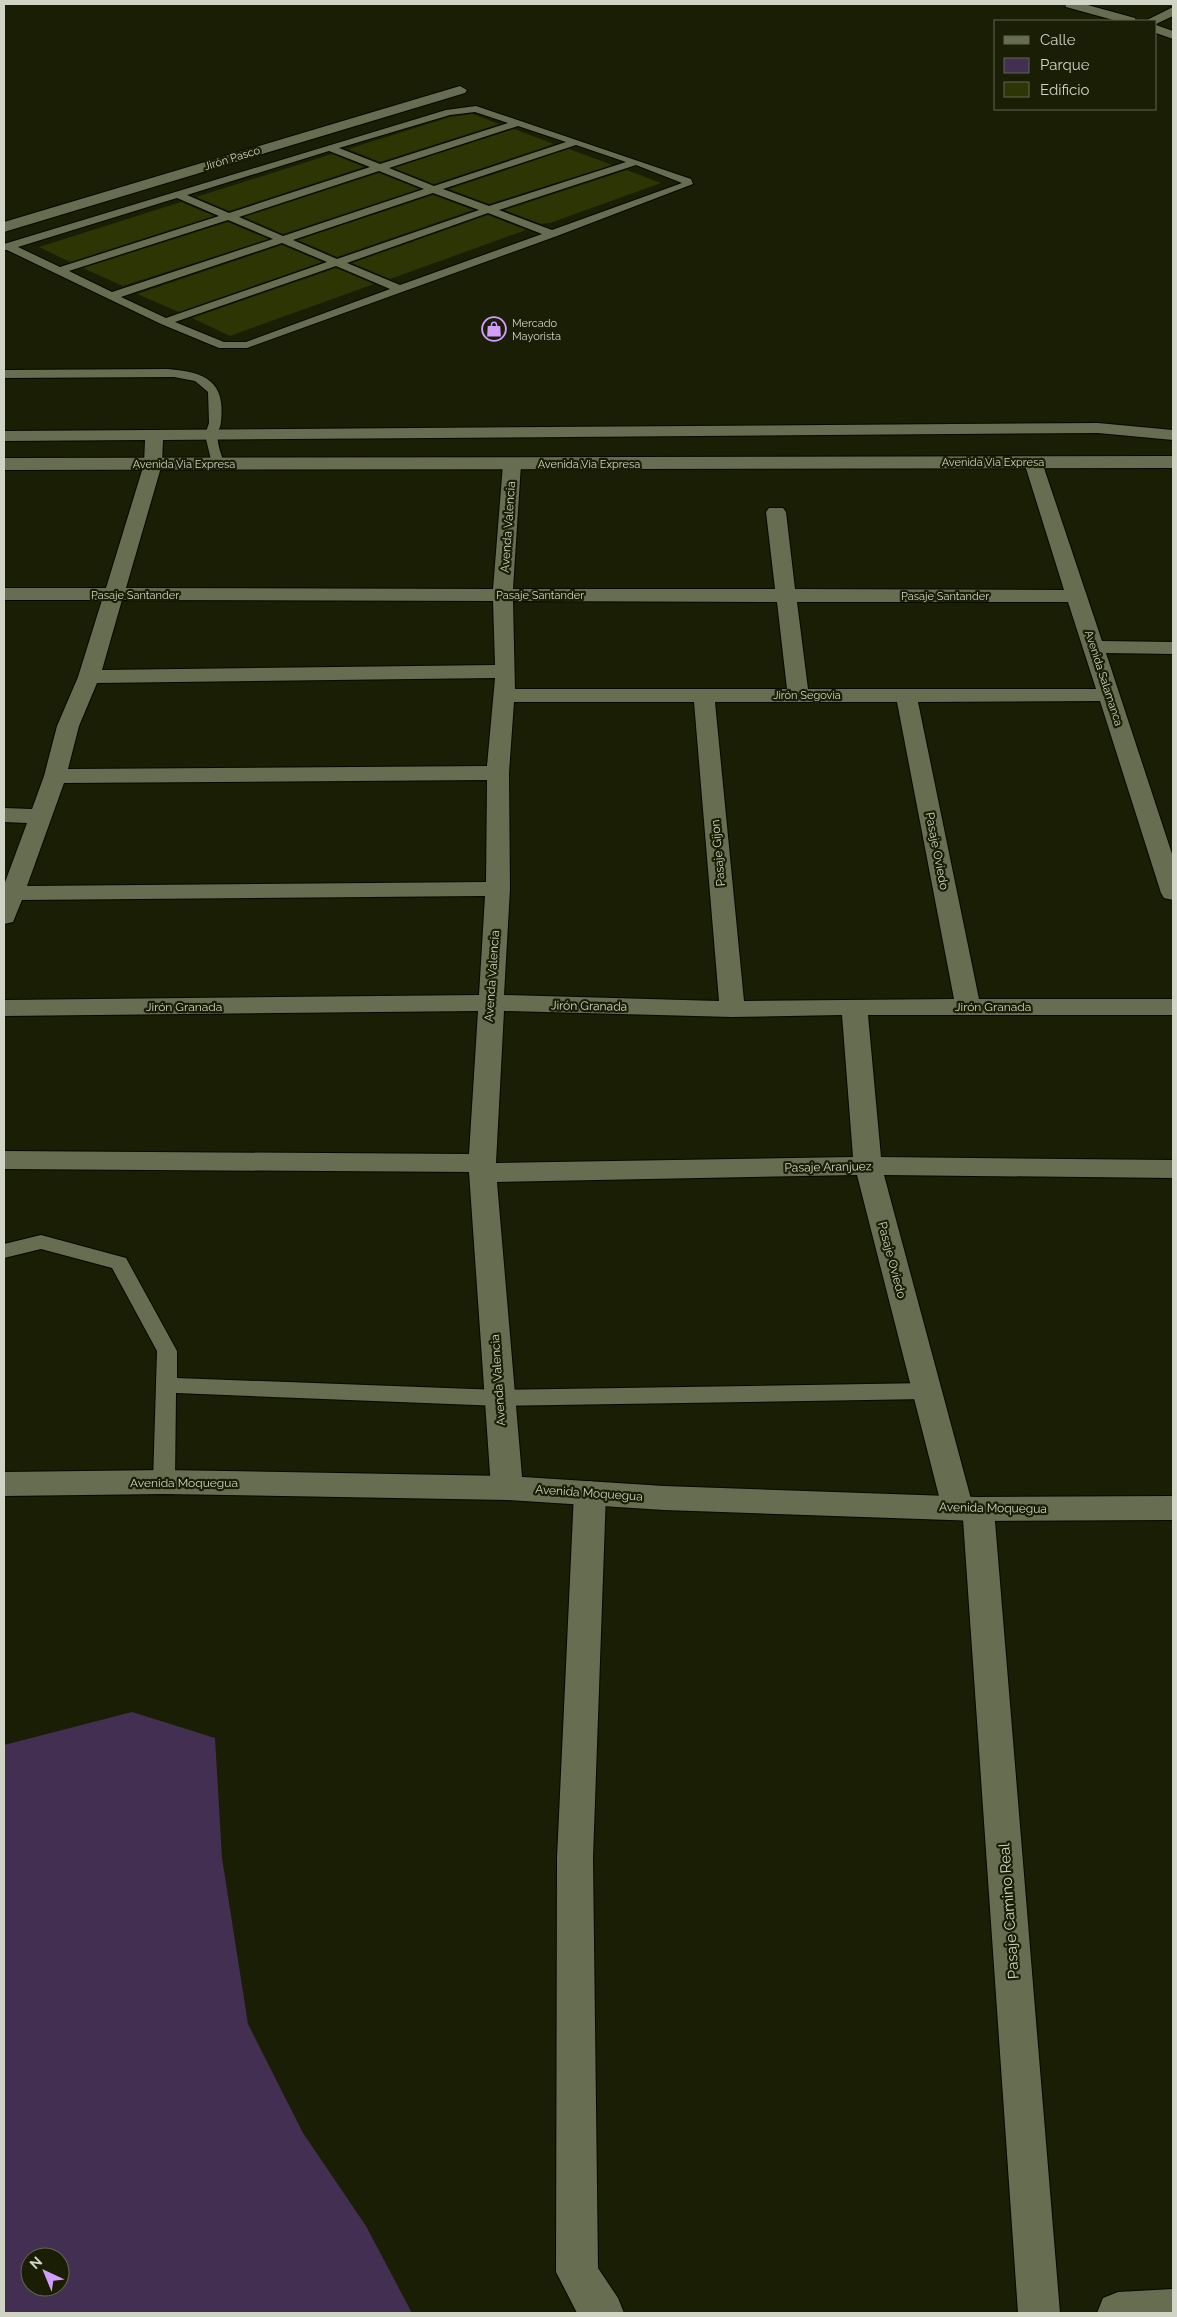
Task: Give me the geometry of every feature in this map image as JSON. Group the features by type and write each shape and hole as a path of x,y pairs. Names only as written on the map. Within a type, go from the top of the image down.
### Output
{"street":[{"path":"1071,4 1127,20"},
{"path":"1152,20 1173,11"},
{"path":"1157,29 1173,35"},
{"name":"Jirón Pasco","path":"4,227 460,90"},
{"path":"4,436 1098,428 1173,435"},
{"path":"4,917 55,776 68,726 89,677 112,595 153,464 154,436"},
{"name":"Avenida Salamanca","path":"1033,462 1110,695 1162,833 1173,894"},
{"name":"Avenida Via Expresa","path":"4,464 1173,462"},
{"name":"Avenda Valencia","path":"506,1488 482,1168 498,889 498,773 505,683 503,594 512,464"},
{"path":"776,512 798,695"},
{"name":"Pasaje Santander","path":"4,594 503,594 786,597 1076,596"},
{"path":"1094,648 1173,648"},
{"name":"Jirón Segovia","path":"89,677 505,683 704,697 798,695 1110,695"},
{"name":"Pasaje Oviedo","path":"906,695 968,1007"},
{"name":"Pasaje Gijon","path":"704,697 732,1009"},
{"path":"55,776 498,773"},
{"path":"4,815 39,816"},
{"path":"12,893 498,889"},
{"name":"Jirón Granada","path":"4,1008 490,1004 732,1009 1173,1007"},
{"name":"Pasaje Oviedo","path":"854,1007 868,1166 927,1391 968,1509"},
{"name":"Pasaje Aranjuez","path":"4,1160 482,1168 868,1166 1173,1169"},
{"name":"Avenida Moquegua","path":"4,1484 164,1482 506,1488 664,1498 968,1509 1173,1508"},
{"path":"590,1493 575,1858 577,2272 589,2294 603,2313"},
{"name":"Pasaje Camino Real","path":"968,1509 1039,2313"},
{"path":"1118,2313 1173,2310"}],"lane":[{"path":"464,109 476,109 636,162 687,181 688,184 247,345 223,346 165,322 6,246 464,109"},
{"path":"59,271 518,123"},
{"path":"112,296 576,142"},
{"path":"330,148 553,234"},
{"path":"165,322 488,210 636,162"},
{"path":"177,194 399,289"},
{"path":"4,374 187,374 202,380 214,392 215,423 211,435 218,464"},
{"path":"4,1251 41,1242 119,1263 167,1351 164,1482"},
{"path":"166,1385 500,1398 927,1391"}],"green space":[{"path":"132,1712 215,1738 222,1858 248,2024 303,2133 366,2226 412,2313 4,2313 4,1745"}],"building":[{"path":"473,114 499,124 380,162 348,149 450,117"},
{"path":"514,129 554,144 434,184 394,168"},
{"path":"569,149 612,165 489,204 449,189"},
{"path":"332,154 364,167 229,211 196,197"},
{"path":"627,170 661,183 550,223 541,224 505,210"},
{"path":"379,173 419,189 283,234 244,217"},
{"path":"433,195 473,210 337,257 298,240"},
{"path":"181,202 214,216 70,262 39,247"},
{"path":"488,215 526,230 390,279 352,263"},
{"path":"228,222 268,239 123,286 83,268"},
{"path":"282,245 322,262 179,312 137,294"},
{"path":"336,268 374,284 230,336 192,318"}],"place":[{"name":"Mercado Mayorista","path":"494,329"}]}
